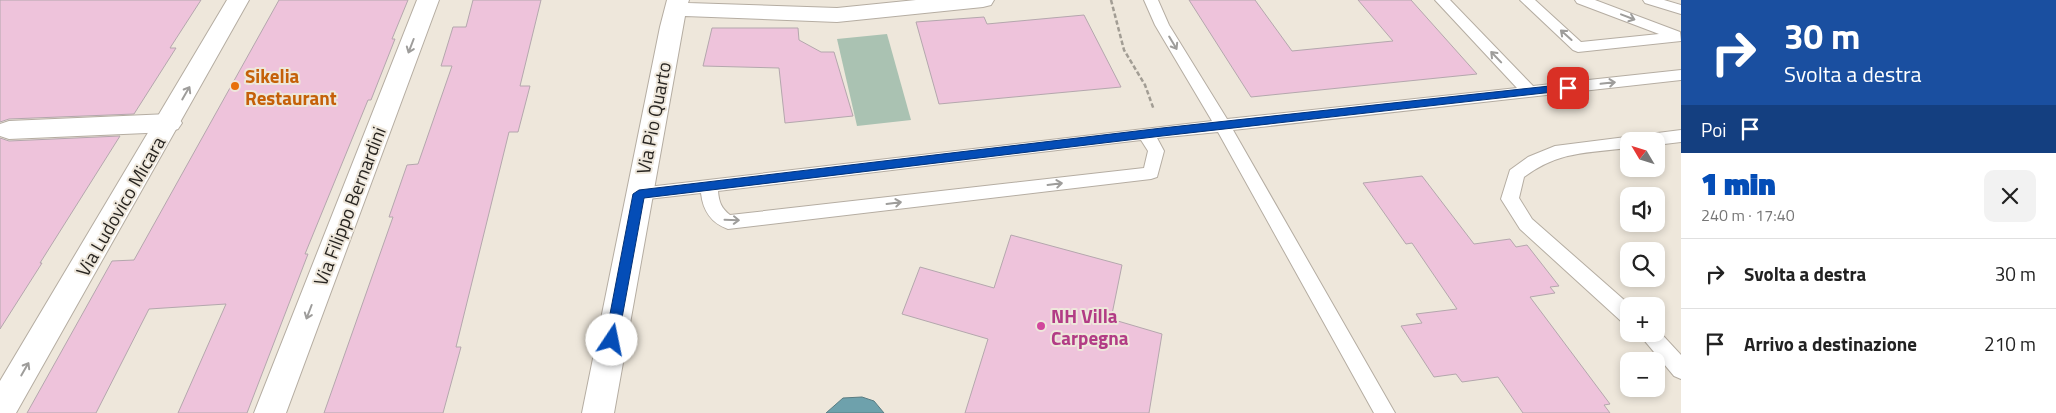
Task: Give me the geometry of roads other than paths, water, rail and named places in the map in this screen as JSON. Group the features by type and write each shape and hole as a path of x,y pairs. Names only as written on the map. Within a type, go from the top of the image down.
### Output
{"street":[{"name":"Via Ludovico Micara","path":"0,411 169,123 238,0"},
{"name":"Via Filippo Bernardini","path":"270,413 428,0"},
{"path":"677,5 837,15 983,0"},
{"name":"Via Pio Quarto","path":"598,413 677,5"},
{"path":"9,130 169,123"}],"lane":[{"path":"1151,0 1162,26 1223,126 1385,413"},
{"path":"1442,0 1530,92"},
{"path":"1527,0 1578,47 1680,37"},
{"path":"1582,0 1680,37"},
{"path":"1650,0 1681,10"},
{"path":"639,194 1154,133 1681,75"},
{"path":"709,186 712,208 718,217 728,222 1151,174 1156,151 1154,133"},
{"path":"1665,138 1681,136"},
{"path":"1620,143 1561,150 1534,161 1516,174 1510,199 1526,224 1620,308"},
{"path":"1658,342 1681,370"}],"water":[{"path":"862,397 874,401 884,413 826,413 843,398"}],"place":[{"name":"Sikelia Restaurant","path":"235,86"},
{"name":"NH Villa Carpegna","path":"1041,326"}]}
